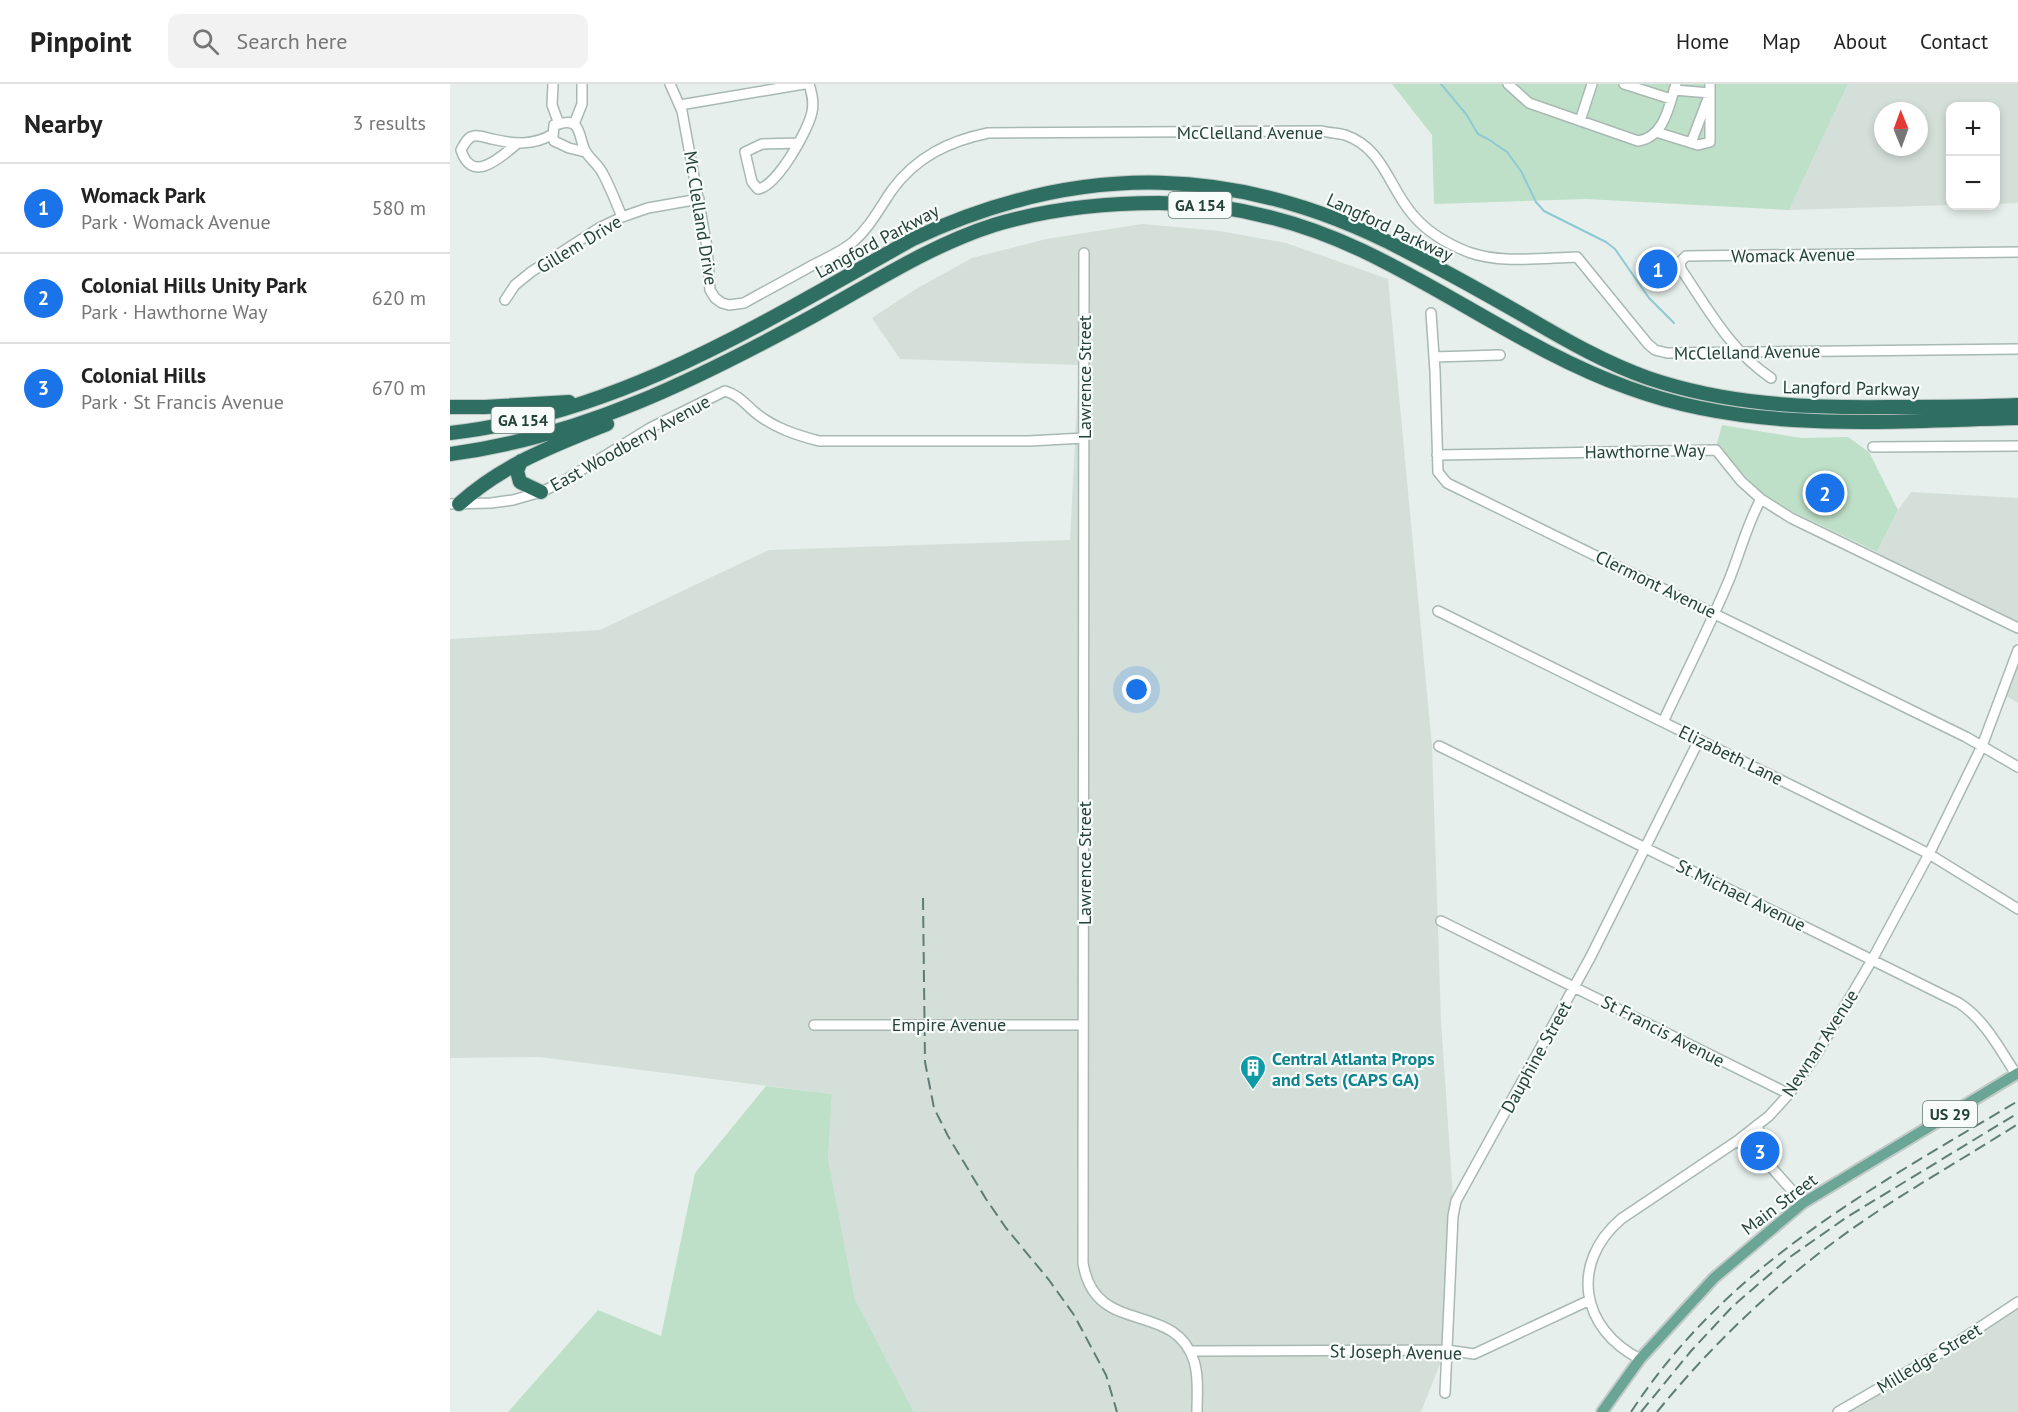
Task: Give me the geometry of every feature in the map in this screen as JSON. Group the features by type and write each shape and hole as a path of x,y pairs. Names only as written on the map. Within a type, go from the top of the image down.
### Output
{"highway":[{"name":"Langford Parkway","path":"450,433 521,421 595,400 705,354 948,222 1047,192 1085,185 1135,183 1185,184 1232,189 1280,199 1324,214 1405,250 1588,352 1646,377 1699,393 1762,404 1804,407 2018,405"},
{"name":"Langford Parkway","path":"450,453 480,450 543,436 608,415 676,387 791,328 932,251 992,226 1041,214 1125,204 1183,203 1245,212 1307,228 1360,250 1590,373 1677,404 1741,416 1812,422 2018,418"},
{"path":"455,504 482,484 521,461 628,415 676,387"},
{"path":"450,407 485,408 595,400"},
{"path":"521,461 518,471 520,482 541,492"}],"main road":[{"name":"Main Street","path":"1602,1412 1640,1359 1714,1278 1803,1203 2017,1073"}],"street":[{"path":"553,84 552,105 559,124"},
{"path":"574,124 582,104 582,84"},
{"name":"Mc Clelland Drive","path":"670,84 680,105 699,199 707,247 710,290 722,303 738,305 767,290"},
{"path":"680,105 804,84"},
{"path":"798,143 762,144 746,152 752,182 758,189 763,188 776,177 798,143 809,124 813,100 809,84"},
{"path":"1508,84 1529,103 1638,141 1656,132 1665,118 1674,91"},
{"path":"1580,122 1592,84"},
{"path":"1624,84 1674,91 1710,89"},
{"path":"1656,132 1698,145 1710,142 1710,89"},
{"path":"1691,143 1710,89"},
{"path":"585,152 554,141 554,125 567,121 578,129 585,152 603,173 622,217"},
{"name":"McClelland Avenue","path":"767,290 851,243 871,223 905,174 923,158 943,146 965,138 988,133 1322,131 1345,135 1374,154 1410,212 1427,229 1448,243 1494,258 1577,257 1655,350 1667,353 2018,349"},
{"path":"518,143 486,166 478,167 469,164 461,150 469,138 476,135 507,143 518,143 530,144 543,141 553,134"},
{"name":"Gillem Drive","path":"505,300 515,285 531,272 599,228 648,208 699,199"},
{"name":"Womack Avenue","path":"1740,352 1730,343 1681,269 1682,258 1686,256 2018,252"},
{"name":"Lawrence Street","path":"1084,253 1083,1263 1085,1277 1094,1294 1105,1305 1167,1327 1190,1351 1197,1374 1197,1412"},
{"name":"Clermont Avenue","path":"1431,313 1438,472 1447,483 1715,613 1982,746 2018,767"},
{"path":"1740,352 1770,378"},
{"path":"1434,357 1500,355"},
{"name":"East Woodberry Avenue","path":"455,504 513,500 541,492 562,482 650,428 725,391 736,394 757,414 777,427 798,436 819,441 1029,441 1084,438"},
{"path":"1873,447 2018,446"},
{"name":"Hawthorne Way","path":"1437,454 1716,450 1741,481 1761,499 1791,518 2018,628"},
{"path":"1663,722 1715,613 1753,514 1761,499"},
{"name":"Elizabeth Lane","path":"1438,611 1929,854 2018,909"},
{"name":"Newnan Avenue","path":"1640,1359 1623,1351 1603,1330 1595,1317 1588,1281 1591,1262 1598,1245 1610,1229 1639,1207 1737,1142 1789,1094 1818,1052 1872,960 1929,854 1982,746 2018,650"},
{"name":"Dauphine Street","path":"1444,1393 1453,1216 1456,1201 1575,987 1699,740"},
{"name":"St Michael Avenue","path":"1439,746 1971,1011 1986,1026 2017,1073"},
{"name":"St Francis Avenue","path":"1441,921 1789,1094"},
{"name":"Empire Avenue","path":"814,1025 1083,1025"},
{"path":"1757,1125 1771,1167"},
{"path":"1737,1142 1771,1167 1803,1203"},
{"name":"St Joseph Avenue","path":"1190,1351 1447,1350 1474,1354 1590,1300"},
{"name":"Milledge Street","path":"1838,1412 1947,1348 2018,1302"}],"shaded area":[{"path":"1848,84 2018,84 2018,203 2000,204 2000,102 1946,102 1946,205 1789,210"},
{"path":"1142,224 1220,231 1286,243 1388,279 1432,746 1441,1021 1454,1212 1445,1351 1421,1412 914,1412 855,1299 828,1158 832,1094 539,1057 450,1058 450,639 600,630 769,550 1070,540 1079,365 900,359 872,318 916,289 972,258 1046,239"},
{"path":"1911,492 2018,498 2018,624 1873,561 1898,510"},
{"path":"2018,654 2018,703 1998,691"},
{"path":"2018,1298 2018,1412 1836,1412 2006,1306"}],"green space":[{"path":"1392,84 1848,84 1789,210 1586,199 1434,204 1432,135"},
{"path":"1722,425 1801,438 1848,437 1869,452 1898,510 1877,552 1766,497 1716,447"},
{"path":"766,1086 832,1094 828,1158 855,1299 914,1412 508,1412 598,1310 661,1336 695,1173"},
{"path":"1755,1127 1770,1163 1740,1139"}],"waterway":[{"path":"1441,84 1466,114 1478,134 1507,152 1521,171 1536,202 1544,211 1606,242 1615,249 1649,298 1674,323"}],"railway":[{"path":"923,898 925,1062 934,1108 986,1199 1074,1315 1106,1375 1117,1412"},
{"path":"1631,1412 1669,1360 1711,1314 1757,1272 1806,1234 1857,1199 2018,1101"},
{"path":"1641,1412 1691,1351 1733,1306 1790,1257 1847,1217 2018,1113"},
{"path":"1657,1412 1719,1342 1765,1298 1813,1258 1882,1209 2018,1124"}],"place":[{"name":"Womack Park","path":"1658,269"},
{"name":"Colonial Hills Unity Park","path":"1825,493"},
{"name":"Central Atlanta Props and Sets (CAPS GA)","path":"1253,1091"},
{"name":"Colonial Hills","path":"1760,1151"}]}
